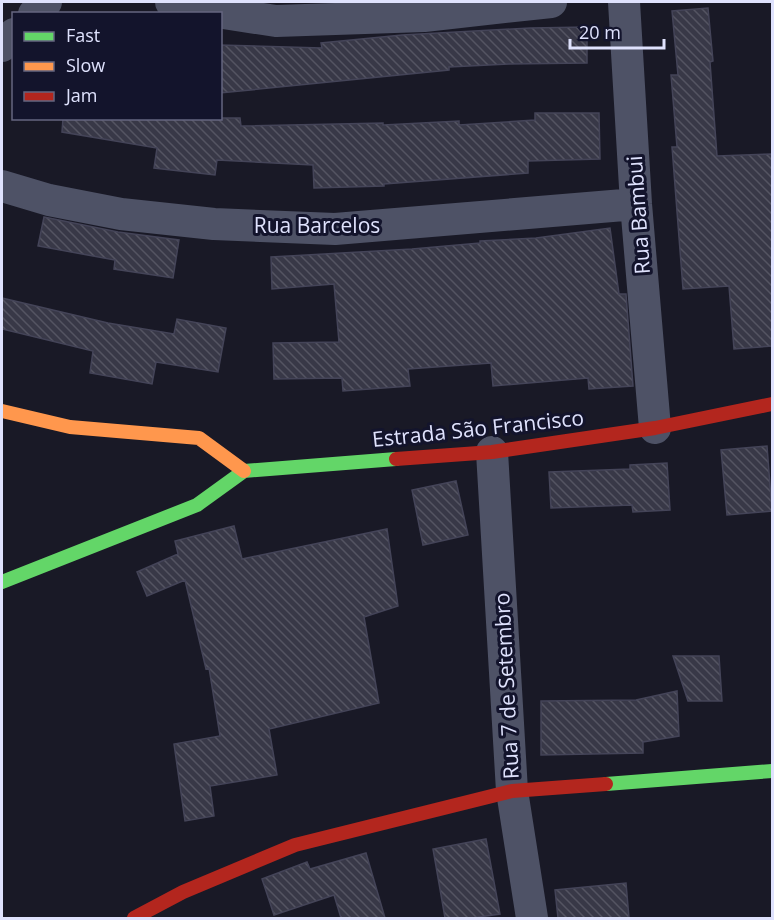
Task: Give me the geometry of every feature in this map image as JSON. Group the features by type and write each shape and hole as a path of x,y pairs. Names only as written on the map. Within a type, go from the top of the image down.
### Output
{"street":[{"path":"171,2 217,12"},
{"path":"222,13 276,21 424,16 551,2"},
{"name":"Rua Bambui","path":"624,2 636,204 655,428"},
{"name":"Rua Barcelos","path":"2,186 49,200 121,214 214,224 335,229 636,204"},
{"name":"Estrada São Francisco","path":"244,471 492,452 655,428 772,404"},
{"path":"2,411 70,427 199,438 244,471 197,505 2,582"},
{"name":"Rua 7 de Setembro","path":"492,452 512,791 532,918"},
{"path":"134,918 183,892 295,845 512,791 772,771"}],"building":[{"path":"708,8 717,156 772,154 772,346 734,349 729,286 683,289 672,147 677,147 671,75 678,75 672,11"},
{"path":"587,27 587,63 449,67 449,70 222,93 222,45 322,48 321,43 402,35"},
{"path":"535,113 599,113 600,159 528,161 528,173 384,184 384,186 314,188 313,165 217,160 215,175 154,168 157,148 62,132 63,120 240,118 241,126 383,123 383,125 459,121 459,125 535,120"},
{"path":"44,217 118,232 179,240 173,278 114,269 115,260 38,246"},
{"path":"610,228 619,294 626,294 633,386 589,389 588,378 493,386 491,363 408,369 410,386 343,391 342,378 274,379 273,343 339,342 334,284 272,289 271,257 412,249 480,243 480,241 536,238"},
{"path":"2,298 108,323 174,334 177,319 226,328 218,372 156,362 152,384 90,373 93,351 2,329"},
{"path":"767,446 772,511 727,515 721,450"},
{"path":"667,463 670,510 633,512 632,505 551,508 549,472 630,469 630,465"},
{"path":"456,481 468,535 423,545 412,490"},
{"path":"234,526 242,559 387,529 398,606 364,617 379,703 269,729 277,775 210,786 214,816 185,821 174,744 220,736 209,668 206,669 185,580 147,596 137,572 178,554 175,541"},
{"path":"673,656 719,656 722,701 688,701"},
{"path":"677,691 679,736 643,742 643,753 541,755 541,701 636,700"},
{"path":"486,839 500,914 472,918 445,918 433,849"},
{"path":"366,853 385,918 341,918 334,895 274,915 262,879 307,862 310,869"},
{"path":"626,883 629,918 558,918 555,890"}],"traffic: fast":[{"path":"2,582 197,505 244,471 396,459"},
{"path":"606,784 772,771"}],"traffic: slow":[{"path":"2,411 70,427 199,438 244,471"}],"traffic: jam":[{"path":"396,459 492,452 655,428 772,404"},
{"path":"134,918 183,892 295,845 512,791 606,784"}]}
